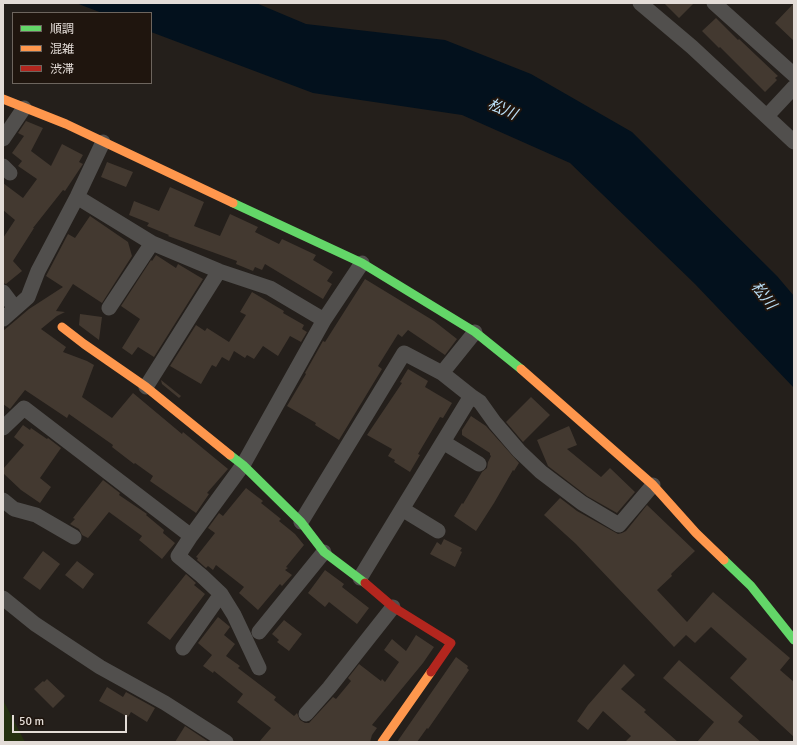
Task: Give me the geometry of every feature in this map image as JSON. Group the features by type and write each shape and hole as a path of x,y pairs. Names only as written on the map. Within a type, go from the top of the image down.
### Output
{"street":[{"path":"640,3 692,47 794,142"},
{"path":"714,3 794,74"},
{"path":"767,116 794,87"},
{"path":"3,99 66,124 362,264 475,332 523,370 653,485 696,533 752,586 794,640"},
{"path":"3,139 24,108"},
{"path":"3,319 28,296 38,271 77,197 103,142"},
{"path":"77,197 152,243 219,271 270,288 324,320"},
{"path":"109,308 152,243"},
{"path":"259,668 234,615 221,594 178,556 243,465 324,320 362,264"},
{"path":"146,387 219,271"},
{"path":"3,292 16,308"},
{"path":"62,327 146,387 243,465 301,522 324,552 360,578 393,607 451,643 382,742"},
{"path":"442,372 475,332"},
{"path":"301,522 404,352 442,372 480,402 495,423 519,451 542,472 582,503 619,525 653,485"},
{"path":"360,578 471,396"},
{"path":"3,428 24,408 191,536"},
{"path":"443,442 479,464"},
{"path":"3,500 14,509 36,515 74,537"},
{"path":"402,509 438,531"},
{"path":"259,632 324,552"},
{"path":"183,648 221,594"},
{"path":"3,598 35,624 87,658 165,703 226,742"},
{"path":"306,714 329,688 393,607"}],"green space":[{"path":"3,700 25,742 3,742"}],"water":[{"name":"松川","path":"76,3 256,3 306,24 445,40 531,74 632,132 777,276 794,296 794,388 695,284 570,163 462,115 313,93 152,32 152,12 99,12"}],"building":[{"path":"664,3 694,3 679,18"},
{"path":"794,3 794,41 775,23"},
{"path":"716,18 778,76 775,78 777,80 765,92 702,31"},
{"path":"26,121 43,128 31,151 51,166 62,144 83,155 79,162 83,164 65,191 63,190 33,228 13,261 22,271 6,284 3,283 3,238 15,220 3,210 3,183 23,198 37,179 18,166 22,161 12,153 24,136 18,133"},
{"path":"107,162 133,172 126,187 101,177"},
{"path":"170,187 204,202 194,226 220,236 230,214 258,227 255,232 279,244 282,239 316,255 313,260 333,272 327,281 332,284 323,299 265,264 262,270 255,267 253,271 236,264 237,261 168,236 169,235 147,226 149,223 129,215 134,201 159,211"},
{"path":"90,216 128,242 132,256 102,303 73,284 56,311 65,312 57,316 41,329 66,347 63,352 94,365 82,397 112,418 133,393 182,434 183,432 228,469 207,493 209,494 196,513 150,481 153,476 135,463 134,464 112,447 113,445 69,414 67,418 25,390 10,409 3,404 3,331 29,309 63,287 46,276 68,234 75,238"},
{"path":"156,255 176,268 178,264 203,279 154,357 138,347 132,355 122,348 140,319 121,306 151,260 152,261"},
{"path":"365,279 434,321 457,339 445,355 408,330 402,337 398,334 378,366 382,369 339,440 315,425 316,423 287,406 323,341 325,342"},
{"path":"252,292 304,325 302,329 307,332 301,342 290,336 278,356 263,346 254,359 247,355 245,358 234,351 229,361 222,357 216,367 212,365 201,384 170,366 196,325 205,331 207,328 229,342 246,315 240,312"},
{"path":"80,314 102,317 99,340 79,325"},
{"path":"408,369 428,381 425,387 452,403 443,418 440,417 418,454 420,455 410,472 394,462 395,460 388,456 392,449 367,435 402,383 400,382"},
{"path":"161,380 181,396 179,398 162,384"},
{"path":"531,397 550,415 523,442 506,422"},
{"path":"471,416 486,426 519,463 514,471 513,470 476,531 454,516 482,472 487,468 491,456 490,453 462,435 462,430"},
{"path":"23,425 30,430 31,428 47,439 48,438 61,448 40,478 51,487 40,503 21,490 3,473 3,469 24,445 14,437"},
{"path":"569,426 577,445 567,449 601,477 610,468 635,492 617,513 587,496 548,466 537,440"},
{"path":"103,480 120,493 119,495 147,514 146,515 164,530 163,533 175,543 162,559 139,540 142,536 109,512 88,538 82,535 79,529 70,524 75,519 73,518"},
{"path":"246,488 263,501 261,503 281,519 279,521 295,534 304,545 286,567 288,568 285,570 292,575 282,586 280,584 258,610 239,593 244,587 216,565 213,570 208,566 206,568 197,560 198,558 196,557 215,533 208,528 219,513 223,516"},
{"path":"560,498 577,511 618,534 626,531 647,505 695,551 657,590 687,622 713,592 790,658 780,670 794,682 794,737 730,678 747,659 711,627 695,643 686,635 674,647 576,544 544,515"},
{"path":"444,539 462,548 460,551 462,552 455,567 430,554 437,542 441,545"},
{"path":"43,551 60,564 40,590 23,578"},
{"path":"77,561 94,574 83,589 65,575"},
{"path":"325,570 344,584 342,587 369,608 357,624 329,602 325,607 308,593"},
{"path":"186,574 196,583 194,585 205,594 170,640 147,623"},
{"path":"218,617 230,627 224,635 235,644 226,656 240,666 238,668 276,697 274,700 294,716 297,713 300,720 305,723 309,723 333,697 336,699 351,681 348,678 359,664 381,681 382,679 385,682 399,662 384,650 392,639 406,651 416,635 434,647 423,663 372,725 377,728 372,735 370,742 259,742 271,728 237,702 243,694 214,671 213,673 203,666 212,655 198,643"},
{"path":"284,620 302,634 289,651 277,642 279,640 272,634"},
{"path":"456,657 468,666 467,668 469,670 428,729 427,728 417,742 397,742"},
{"path":"679,660 743,716 738,722 761,742 697,742 714,722 663,678"},
{"path":"624,664 635,675 621,689 646,710 644,712 678,742 625,742 631,736 603,711 588,730 577,721 588,705"},
{"path":"47,679 65,696 53,708 34,689"},
{"path":"107,687 123,697 126,692 155,708 147,722 131,712 128,717 99,701"},
{"path":"185,726 209,742 175,742"}],"traffic: fast":[{"path":"233,203 362,263 475,332 521,369"},
{"path":"230,455 243,465 301,522 324,552 365,583"},
{"path":"724,560 751,586 794,640"}],"traffic: slow":[{"path":"3,99 66,124 233,203"},
{"path":"62,327 146,387 230,455"},
{"path":"521,369 653,485 696,533 724,560"},
{"path":"382,742 431,672"}],"traffic: jam":[{"path":"365,583 393,607 451,643 431,672"}]}
